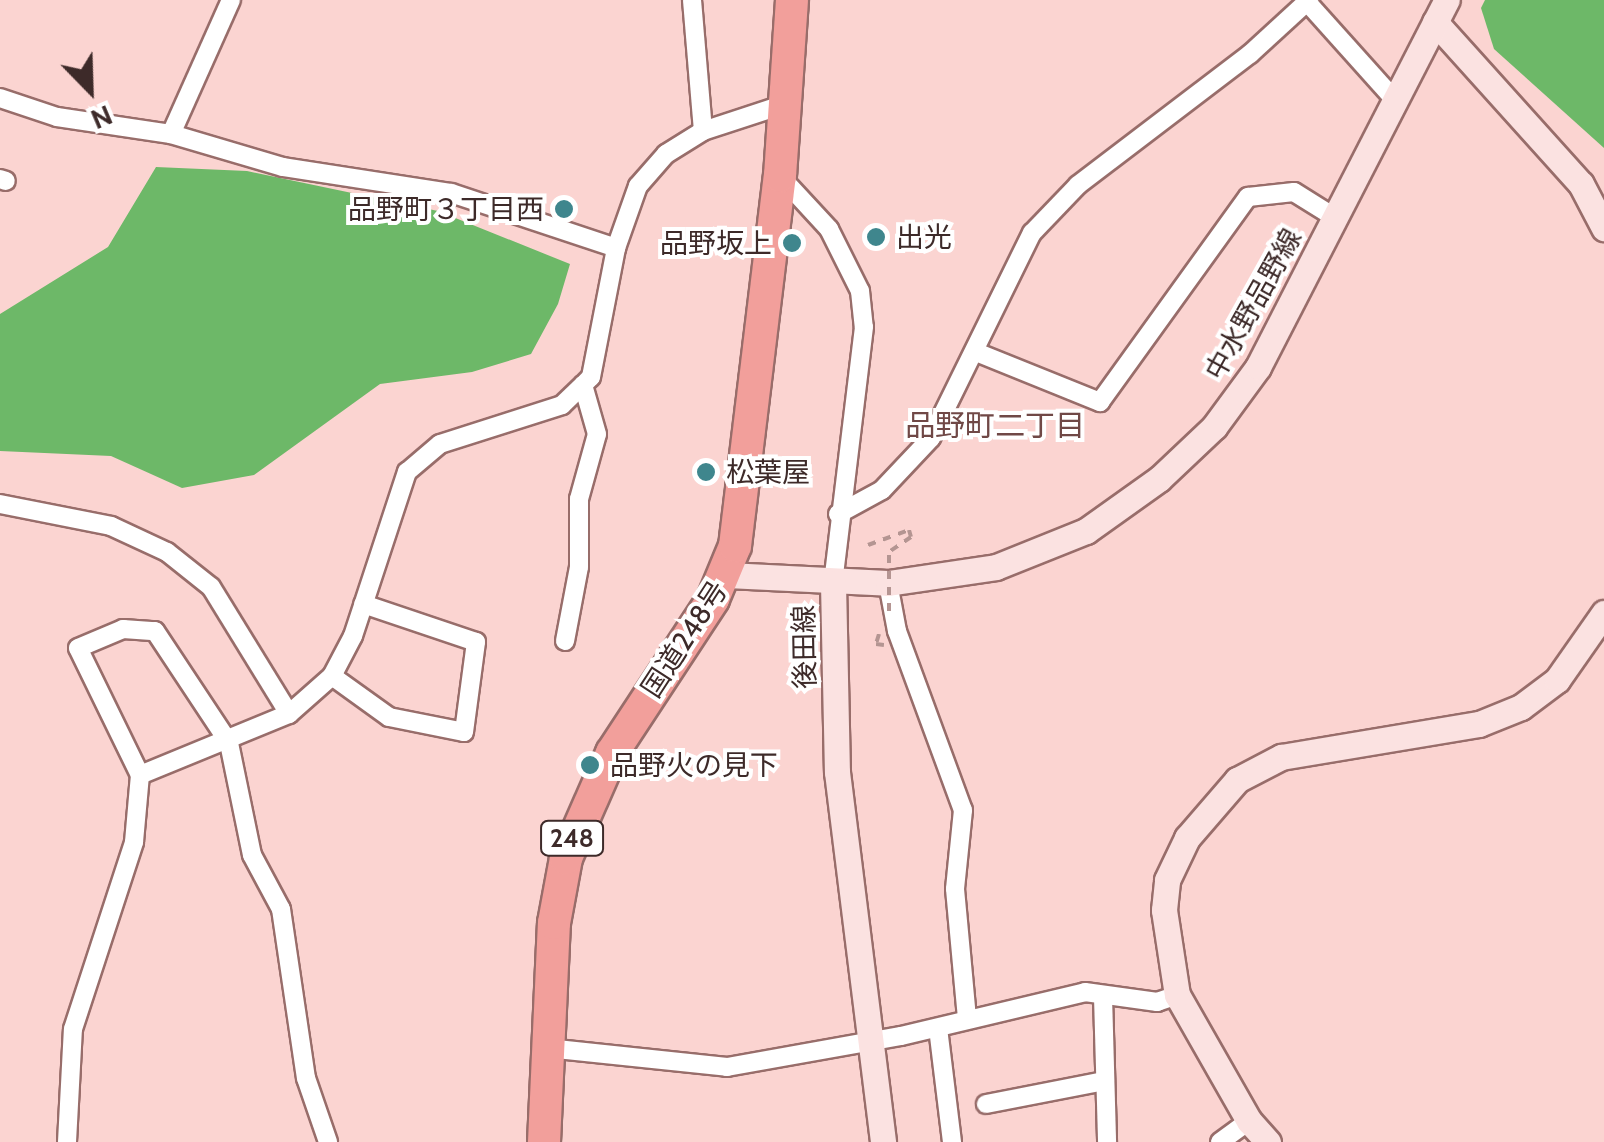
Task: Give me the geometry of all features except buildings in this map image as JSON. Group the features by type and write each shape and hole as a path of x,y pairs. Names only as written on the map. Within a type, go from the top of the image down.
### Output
{"highway":[{"name":"国道248号","path":"544,1142 554,923 578,822 632,718 727,575 780,176 792,0"}],"street":[{"path":"171,134 231,0"},
{"path":"692,0 703,131"},
{"path":"838,514 882,490 931,438 1032,233 1078,185 1250,54 1308,1 1395,100"},
{"path":"1441,11 1581,184 1604,228"},
{"name":"中水野品野線","path":"727,575 833,583 888,582 996,568 1042,553 1159,480 1237,399 1441,11"},
{"path":"0,98 57,116 171,134 282,168 451,193 616,248"},
{"path":"140,775 230,743 289,714 332,676 363,604 407,472 440,444 562,405 583,385 591,377 616,248 638,186 666,154 703,131 785,104"},
{"name":"後田線","path":"780,176 829,230 860,291 864,327 838,514 833,583 837,772 883,1142"},
{"path":"976,352 1100,402 1248,197 1294,192 1334,217"},
{"path":"565,640 579,568 579,499 597,434 583,385"},
{"path":"0,504 112,526 167,552 211,587 289,714"},
{"path":"888,582 897,631 963,810 955,890 967,1018"},
{"path":"332,676 390,717 464,732 476,642 363,604"},
{"path":"1268,1142 1249,1120 1177,995 1164,910 1168,880 1187,838 1237,780 1281,757 1479,724 1521,707 1557,680 1604,613"},
{"path":"68,1142 73,1029 134,842 140,775 78,648 122,630 155,631 230,743 252,855 280,909 306,1078 328,1142"},
{"path":"547,1048 710,1068 871,1042 1086,992 1157,1002 1177,995"},
{"path":"1103,996 1107,1142"},
{"path":"938,1028 952,1142"},
{"path":"986,1104 1104,1080"},
{"path":"1220,1142 1249,1120"}],"path":[{"path":"868,545 909,530 911,537 884,555 889,611"},
{"path":"876,641 884,645"}],"green space":[{"path":"1485,0 1604,0 1604,148 1494,49 1481,8"},
{"path":"156,167 247,171 438,211 570,264 558,304 531,354 472,372 380,384 254,475 182,488 111,456 0,451 0,314 108,247"}],"place":[{"name":"品野町３丁目西","path":"564,209"},
{"name":"出光","path":"876,237"},
{"name":"品野坂上","path":"792,243"},
{"name":"松葉屋","path":"706,472"},
{"name":"品野火の見下","path":"590,765"}],"district":[{"name":"品野町二丁目","path":"995,426"}]}
